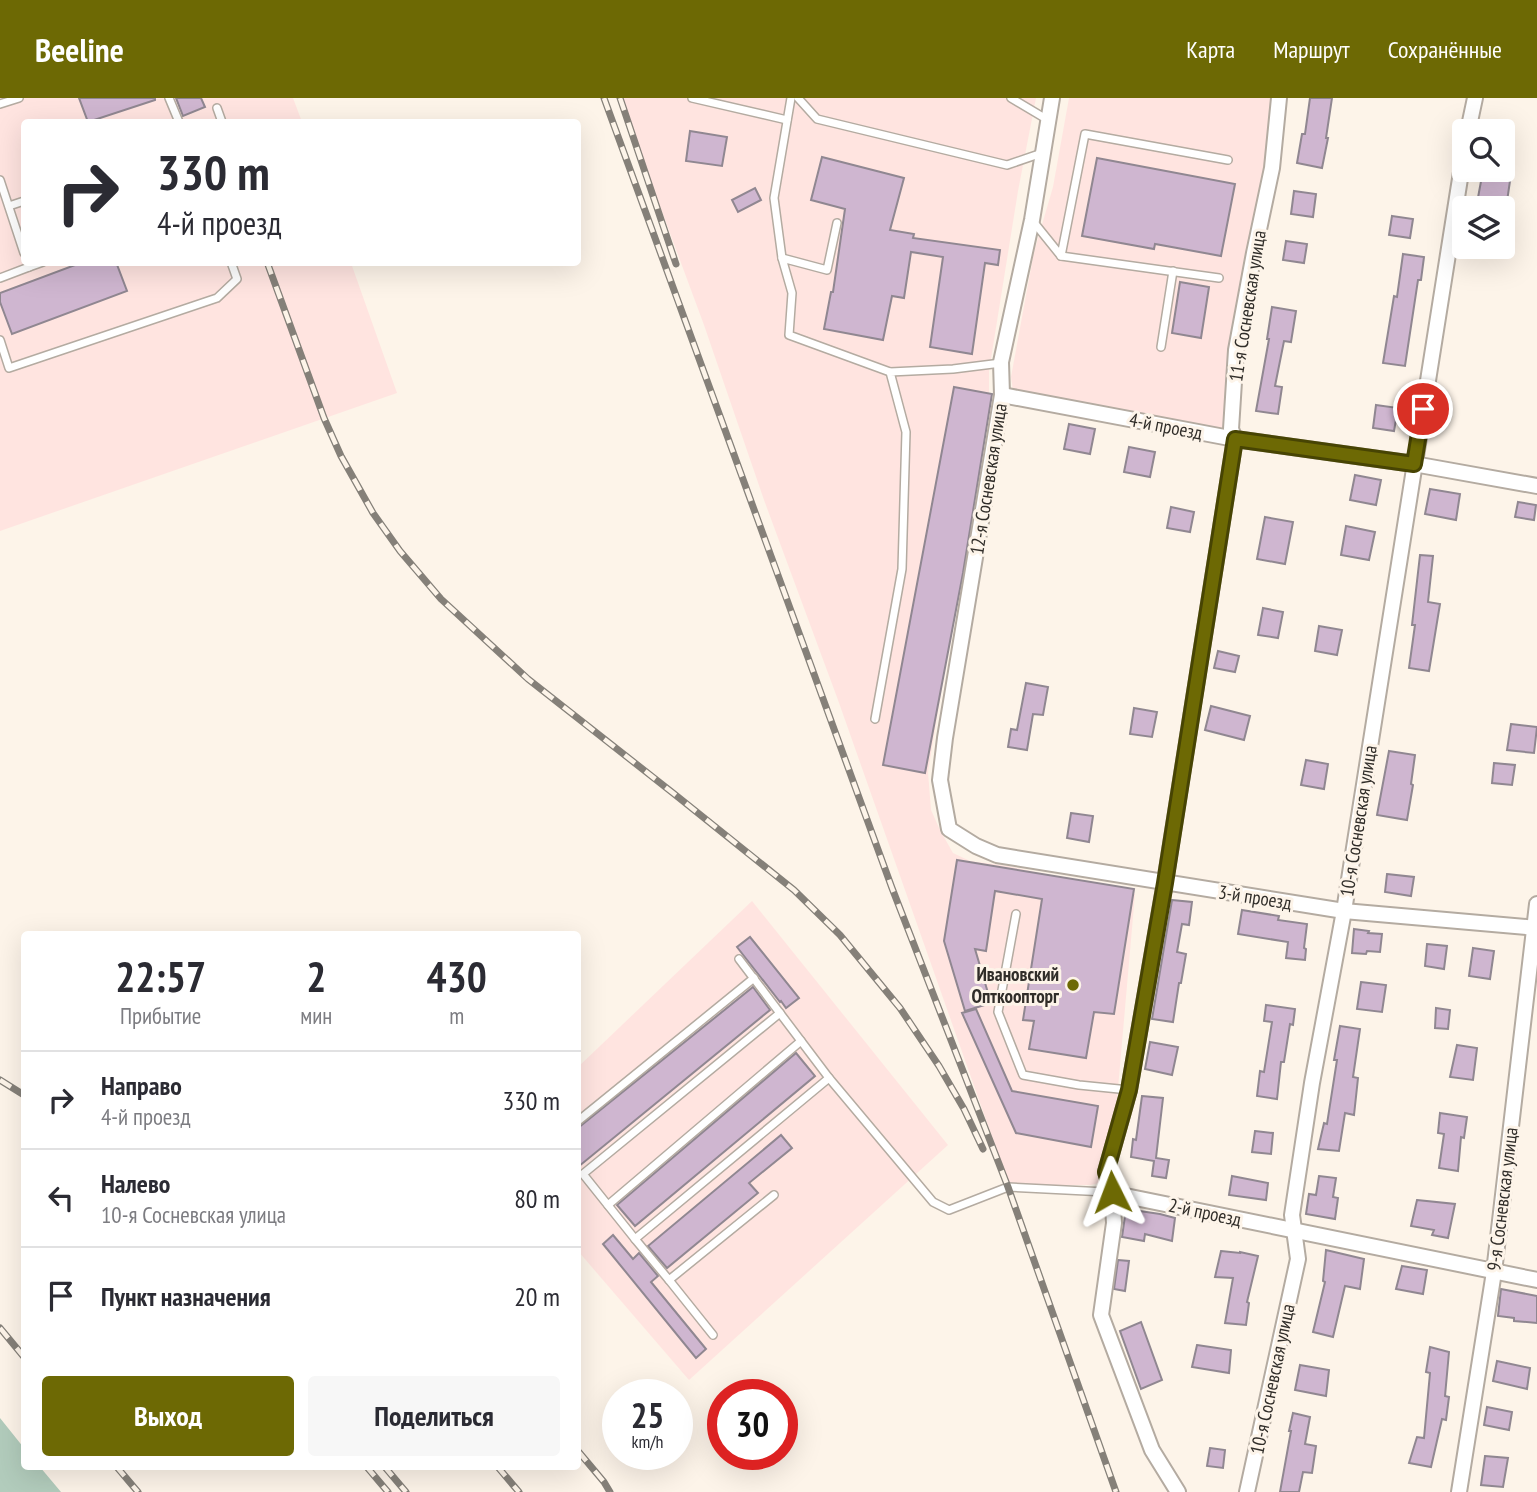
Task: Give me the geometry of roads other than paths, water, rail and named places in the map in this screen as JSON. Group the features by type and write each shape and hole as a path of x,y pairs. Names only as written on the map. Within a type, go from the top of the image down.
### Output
{"street":[{"name":"12-я Сосневская улица","path":"976,846 949,829 940,780 1002,395 1002,362 1032,220 1052,98"},
{"name":"11-я Сосневская улица","path":"1178,1492 1153,1450 1101,1315 1114,1223 1106,1172 1129,1090 1165,883 1235,439 1231,429 1236,350 1272,168 1279,98"},
{"path":"1471,119 1475,98"},
{"name":"10-я Сосневская улица","path":"1247,1492 1298,1259 1292,1215 1312,1083 1344,911 1459,182"},
{"name":"4-й проезд","path":"1002,395 1235,439 1414,464 1537,486"},
{"name":"3-й проезд","path":"976,846 997,855 1344,911 1535,928"},
{"name":"9-я Сосневская улица","path":"1459,1492 1494,1272 1537,904"},
{"name":"2-й проезд","path":"1109,1192 1537,1280"}],"lane":[{"path":"0,104 19,98"},
{"path":"170,98 177,119"},
{"path":"692,98 788,120"},
{"path":"791,98 774,198 782,258 792,293 789,335 890,372 953,369 1002,362"},
{"path":"798,98 817,119 1007,165 1042,153"},
{"path":"1011,98 1048,120"},
{"path":"217,108 221,119"},
{"path":"1061,256 1086,134 1228,160"},
{"path":"0,180 21,244"},
{"path":"9,206 21,202"},
{"path":"1032,220 1061,256 1219,278"},
{"path":"782,258 827,270 837,223"},
{"path":"0,278 26,266"},
{"path":"0,340 9,368 217,298 237,279 232,266"},
{"path":"1161,347 1172,271"},
{"path":"875,719 902,569 905,432 890,372"},
{"path":"1016,914 998,1012 1023,1076 1129,1090"},
{"name":"2-й проезд","path":"739,959 829,1078 933,1202 949,1210 1007,1187 1109,1192"},
{"path":"581,1119 754,978"},
{"path":"581,1174 780,1013"},
{"path":"608,1205 801,1041"},
{"path":"635,1239 829,1078"},
{"path":"581,1176 608,1205 713,1335"},
{"path":"669,1280 774,1195"}],"railway":[{"path":"604,98 892,888 1008,1187 1116,1492"},
{"path":"620,98 676,264"},
{"path":"268,266 324,418 341,456 373,513 400,551 441,599 528,679 794,890 840,935 900,1008 939,1066 983,1149"},
{"path":"0,1080 21,1093"},
{"path":"0,1328 21,1353"},
{"path":"581,1455 610,1492"},
{"path":"119,1470 138,1492"},
{"path":"369,1470 388,1492"},
{"path":"387,1470 406,1492"},
{"path":"500,1470 519,1492"}],"place":[{"name":"Ивановский Опткоопторг","path":"1073,985"}]}
